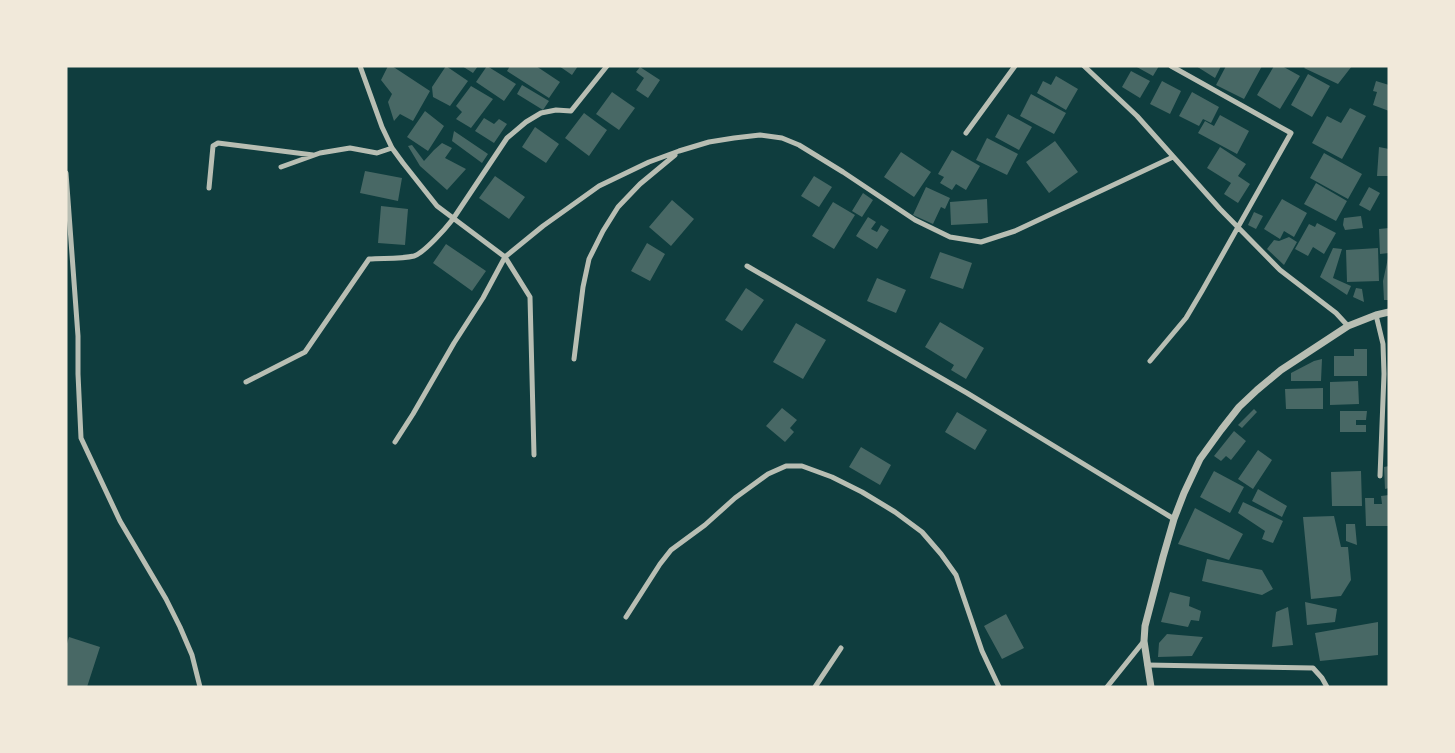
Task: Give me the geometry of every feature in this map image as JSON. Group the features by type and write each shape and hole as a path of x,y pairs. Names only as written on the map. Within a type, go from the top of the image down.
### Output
{"street":[{"path":"360,66 392,148 414,179 437,206 505,257 530,297 534,454"},
{"path":"246,382 305,352 369,259 416,255 453,219 507,138 541,113 556,110 571,111 607,66"},
{"path":"966,133 1015,66"},
{"path":"1084,66 1137,116 1238,228 1280,270 1336,313 1348,326"},
{"path":"1150,361 1186,318 1291,133 1171,66"},
{"path":"395,442 483,298 505,257 543,226 599,186 679,151 709,142 734,138 760,135 782,138 799,145 843,172 915,220 950,237 981,242 1015,231 1173,157"},
{"path":"209,188 211,152 213,146 218,143 313,155"},
{"path":"281,167 313,155 350,148 377,153 392,148"},
{"path":"574,359 589,259 603,231 618,207 640,184 679,151"},
{"path":"66,173 78,336 81,438 120,521 180,627 192,655 200,687"},
{"path":"747,266 967,393 1174,519"},
{"path":"1151,687 1144,640 1145,626 1174,519 1200,459 1239,407 1281,370 1348,326 1389,312"},
{"path":"1376,315 1383,344 1380,476"},
{"path":"626,617 670,550 768,474 786,466 802,466 852,487 895,512 922,532 956,575 982,651 999,687"},
{"path":"1107,687 1144,640"},
{"path":"815,687 841,648"},
{"path":"1147,665 1313,668 1327,687"}],"building":[{"path":"388,66 392,66 430,91 413,121 400,114 394,121 388,102 392,94 381,80"},
{"path":"446,66 468,81 450,106 433,97 432,87"},
{"path":"462,66 478,66 473,73"},
{"path":"487,66 516,84 504,101 476,82"},
{"path":"510,66 536,66 560,82 549,98 507,71"},
{"path":"559,66 578,66 572,75"},
{"path":"1135,66 1159,66 1153,76"},
{"path":"1196,66 1221,66 1215,78"},
{"path":"1226,66 1262,66 1244,99 1216,85"},
{"path":"1274,66 1282,66 1300,76 1280,109 1257,95"},
{"path":"1306,66 1352,66 1338,84 1304,68"},
{"path":"640,67 660,80 648,98 636,90 644,78 636,72"},
{"path":"1131,71 1150,81 1140,98 1122,87"},
{"path":"1308,74 1330,86 1312,117 1291,105"},
{"path":"1056,76 1078,89 1066,110 1037,93 1043,81 1051,85"},
{"path":"1162,81 1181,91 1170,114 1150,104"},
{"path":"1376,81 1389,85 1389,111 1373,105 1377,92 1373,91"},
{"path":"522,85 549,101 543,110 517,94"},
{"path":"471,86 493,99 471,128 456,119 462,112 456,106"},
{"path":"612,92 635,108 619,130 596,114"},
{"path":"1192,92 1219,107 1211,123 1203,119 1199,126 1179,116"},
{"path":"1031,94 1066,113 1054,134 1020,116"},
{"path":"1350,108 1366,116 1342,159 1312,143 1327,116 1341,123"},
{"path":"425,111 444,126 428,151 407,137"},
{"path":"584,113 607,130 589,156 565,138"},
{"path":"1008,114 1032,127 1019,150 995,137"},
{"path":"1220,115 1249,131 1237,154 1198,133 1205,121 1214,126"},
{"path":"484,118 494,124 499,119 507,124 494,143 475,131"},
{"path":"535,127 559,144 546,163 522,147"},
{"path":"454,131 488,154 482,163 452,141"},
{"path":"987,138 1018,154 1007,175 976,160"},
{"path":"1055,141 1078,172 1049,193 1026,162"},
{"path":"442,143 452,148 445,158 466,169 447,190 420,166 408,146 412,145 424,161"},
{"path":"1220,147 1246,164 1238,176 1250,184 1238,203 1224,194 1231,183 1207,168"},
{"path":"1379,147 1389,149 1388,176 1377,176"},
{"path":"952,150 980,166 966,190 956,184 952,190 940,183 944,177 938,174"},
{"path":"901,152 931,172 914,197 884,177"},
{"path":"1324,153 1362,174 1348,199 1310,178"},
{"path":"365,171 402,178 398,201 360,193"},
{"path":"495,176 525,197 509,219 479,198"},
{"path":"814,176 832,187 819,207 801,196"},
{"path":"1316,183 1347,201 1336,221 1304,204"},
{"path":"926,187 950,198 945,209 941,207 933,224 913,215"},
{"path":"1369,187 1380,193 1370,211 1359,205"},
{"path":"863,193 873,200 862,217 852,211"},
{"path":"987,199 988,223 951,225 950,202"},
{"path":"1282,199 1307,213 1294,237 1284,231 1280,239 1264,229"},
{"path":"672,200 694,219 671,246 649,227"},
{"path":"833,202 855,215 834,249 812,236"},
{"path":"381,206 408,209 405,245 378,243"},
{"path":"1254,212 1263,216 1256,229 1248,225"},
{"path":"1361,216 1363,228 1345,230 1344,218"},
{"path":"868,217 876,222 871,229 877,232 881,225 889,230 877,249 856,236"},
{"path":"1317,223 1336,233 1324,254 1313,247 1308,256 1295,249 1309,224 1315,227"},
{"path":"1389,228 1389,253 1380,254 1379,229"},
{"path":"1289,237 1297,242 1284,265 1267,249 1274,240 1279,241"},
{"path":"647,243 665,254 650,281 631,271"},
{"path":"446,244 486,271 472,291 433,263"},
{"path":"1333,248 1342,249 1333,278 1351,286 1347,295 1320,277"},
{"path":"1378,248 1379,281 1347,282 1346,250"},
{"path":"940,252 972,263 963,289 930,278"},
{"path":"1388,258 1389,300 1384,300 1383,281"},
{"path":"877,278 906,290 896,313 867,301"},
{"path":"746,288 764,300 742,331 725,320"},
{"path":"1356,288 1362,289 1364,302 1353,297"},
{"path":"940,322 984,348 966,379 951,370 954,365 925,347"},
{"path":"796,323 826,340 803,379 773,362"},
{"path":"1354,349 1367,349 1367,376 1334,376 1334,356 1354,356"},
{"path":"1322,359 1321,381 1291,381 1291,373"},
{"path":"1358,381 1359,404 1330,405 1330,382"},
{"path":"1323,388 1323,409 1286,409 1285,389"},
{"path":"782,408 797,420 790,428 794,432 785,442 766,426"},
{"path":"1254,409 1257,412 1242,428 1238,425"},
{"path":"1340,411 1367,411 1366,420 1356,420 1356,425 1366,425 1366,432 1340,432"},
{"path":"957,412 987,430 975,450 945,432"},
{"path":"1234,431 1246,441 1231,460 1226,456 1221,461 1214,456"},
{"path":"861,447 891,465 880,485 849,467"},
{"path":"1258,450 1272,460 1253,489 1238,479"},
{"path":"1389,466 1389,488 1385,489 1384,467"},
{"path":"1214,471 1244,487 1230,513 1200,497"},
{"path":"1361,471 1362,506 1332,506 1331,472"},
{"path":"1258,489 1287,506 1282,517 1252,501"},
{"path":"1389,495 1389,526 1366,526 1365,498 1374,498 1374,504 1382,504 1381,496"},
{"path":"1243,502 1283,521 1273,543 1262,539 1265,531 1238,513"},
{"path":"1195,508 1243,534 1229,560 1178,544"},
{"path":"1334,516 1341,547 1348,547 1351,580 1341,596 1311,599 1303,517"},
{"path":"1346,524 1355,524 1357,545 1346,541"},
{"path":"1207,559 1262,570 1273,589 1262,595 1202,581"},
{"path":"1170,592 1190,597 1189,606 1201,611 1199,621 1191,620 1188,627 1161,622"},
{"path":"1305,602 1337,609 1335,622 1307,625"},
{"path":"1288,607 1293,645 1272,647 1276,612"},
{"path":"1006,614 1024,648 1002,659 984,626"},
{"path":"1378,622 1378,655 1320,661 1315,633"},
{"path":"1167,634 1203,637 1192,656 1158,657 1159,643"},
{"path":"69,637 100,647 87,687 66,686 66,647"}]}
